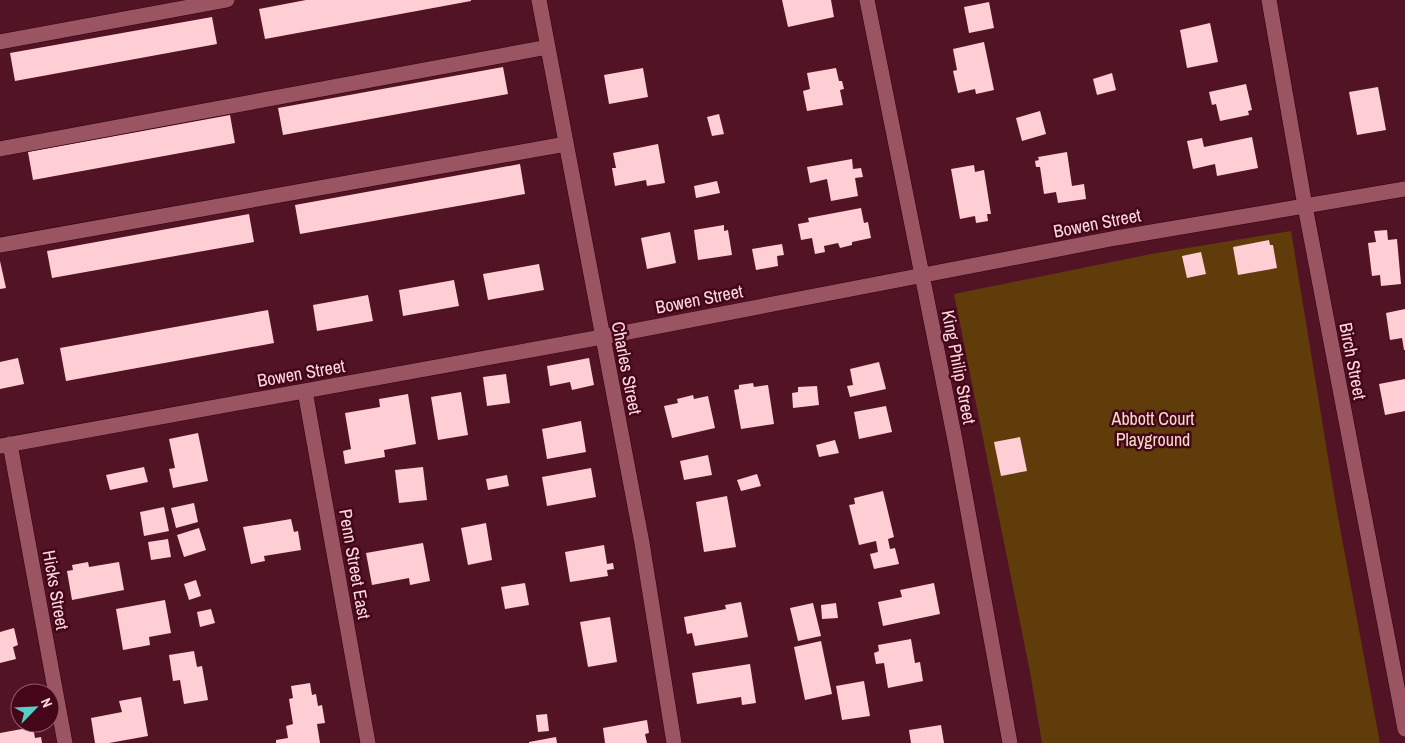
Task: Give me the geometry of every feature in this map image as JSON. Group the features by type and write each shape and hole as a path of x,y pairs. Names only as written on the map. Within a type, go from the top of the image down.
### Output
{"street":[{"path":"0,42 227,0"},
{"name":"Charles Street","path":"539,0 642,543 674,743"},
{"name":"King Philip Street","path":"867,0 955,440 1010,743"},
{"name":"Birch Street","path":"1269,0 1305,206 1405,729"},
{"path":"0,149 548,47"},
{"path":"0,245 566,144"},
{"name":"Bowen Street","path":"5,445 602,337 1116,238 1405,189"},
{"name":"Penn Street East","path":"306,391 368,743"},
{"name":"Hicks Street","path":"5,445 65,743"}],"green space":[{"name":"Abbott Court Playground","path":"1291,231 1336,506 1380,743 1042,743 1030,672 954,294 1151,254"}],"building":[{"path":"306,0 471,1 265,39 259,9"},
{"path":"782,0 831,0 834,17 788,27"},
{"path":"989,2 994,28 969,33 964,7"},
{"path":"212,17 217,44 15,81 10,53"},
{"path":"1210,23 1218,62 1187,68 1180,30"},
{"path":"984,42 994,90 976,94 975,89 958,93 953,71 957,70 953,49"},
{"path":"503,67 508,94 283,135 278,108"},
{"path":"643,68 648,97 609,104 604,75"},
{"path":"836,68 839,81 842,81 844,89 840,90 843,105 807,111 803,91 810,89 807,73"},
{"path":"1112,73 1116,90 1097,95 1093,79"},
{"path":"1246,84 1252,110 1248,111 1249,115 1220,121 1216,104 1212,105 1209,92"},
{"path":"1378,87 1386,130 1357,135 1349,92"},
{"path":"1040,111 1046,134 1022,141 1016,118"},
{"path":"719,114 724,134 712,136 707,117"},
{"path":"230,115 235,143 33,180 28,152"},
{"path":"1252,137 1258,168 1217,176 1215,164 1193,169 1187,141 1202,138 1204,147"},
{"path":"658,144 665,183 647,186 646,180 615,186 612,168 616,168 613,153"},
{"path":"1067,152 1072,186 1084,184 1086,199 1058,203 1056,192 1044,194 1040,167 1036,167 1035,161 1039,160 1038,157"},
{"path":"852,159 853,169 861,168 863,177 855,178 858,196 831,201 827,179 810,183 807,167"},
{"path":"520,164 525,194 300,234 295,205"},
{"path":"974,165 975,172 984,170 991,214 987,214 988,221 976,223 975,216 960,219 951,169"},
{"path":"717,181 720,193 696,198 694,186"},
{"path":"861,208 864,223 868,222 871,238 852,242 852,245 840,248 838,243 824,246 825,252 815,254 812,238 801,240 798,224 809,222 808,218"},
{"path":"249,214 254,242 52,278 47,251"},
{"path":"724,225 724,231 728,230 732,255 698,260 694,230"},
{"path":"1387,230 1388,240 1397,239 1401,284 1381,286 1380,275 1372,276 1368,243 1376,242 1374,231"},
{"path":"670,232 676,263 647,269 641,238"},
{"path":"1269,240 1270,245 1273,245 1277,268 1238,275 1233,247"},
{"path":"782,244 784,255 777,256 778,266 756,270 752,249"},
{"path":"1201,252 1206,274 1187,278 1182,256"},
{"path":"0,261 6,288 0,289"},
{"path":"539,264 544,290 488,300 483,274"},
{"path":"454,280 459,306 403,316 399,290"},
{"path":"368,295 373,321 317,331 313,305"},
{"path":"1405,309 1404,350 1402,338 1390,340 1386,313"},
{"path":"268,310 274,343 66,381 60,348"},
{"path":"18,358 24,384 0,389 0,362"},
{"path":"589,358 594,385 572,390 570,382 550,386 547,366"},
{"path":"879,362 886,389 850,397 847,386 853,385 850,369"},
{"path":"506,374 510,403 487,406 483,377"},
{"path":"1405,379 1405,411 1385,415 1379,384"},
{"path":"753,383 754,387 768,385 774,424 741,429 734,390 739,389 739,385"},
{"path":"817,386 819,405 793,408 792,393 798,392 798,387"},
{"path":"461,392 468,435 438,440 431,397"},
{"path":"408,394 416,444 384,450 385,457 345,464 343,451 351,449 345,413 380,407 379,399"},
{"path":"693,395 694,399 708,396 715,428 672,438 664,406 678,403 677,399"},
{"path":"886,406 892,432 859,439 854,412"},
{"path":"581,421 586,452 547,459 542,429"},
{"path":"198,433 208,481 173,488 169,469 175,468 169,439"},
{"path":"1020,437 1027,471 1001,476 994,442"},
{"path":"835,440 839,453 819,457 816,445"},
{"path":"708,455 712,475 684,480 680,461"},
{"path":"144,467 148,482 110,490 106,475"},
{"path":"423,467 427,500 399,503 395,470"},
{"path":"591,468 596,497 547,506 542,477"},
{"path":"757,474 761,486 741,491 737,480"},
{"path":"507,475 509,486 488,490 486,479"},
{"path":"883,491 894,537 888,539 890,549 895,548 899,564 874,569 870,554 878,552 876,541 859,545 849,505 855,504 854,498"},
{"path":"727,496 736,547 704,552 696,502"},
{"path":"194,503 198,522 176,528 171,508"},
{"path":"164,507 169,531 144,536 140,512"},
{"path":"291,519 294,532 298,531 301,550 264,556 265,561 251,564 243,527"},
{"path":"486,523 492,560 468,565 461,528"},
{"path":"199,528 206,550 184,557 177,535"},
{"path":"168,539 171,557 151,560 148,542"},
{"path":"423,543 430,581 410,585 409,578 372,585 366,553"},
{"path":"604,545 607,564 613,563 614,569 607,570 608,576 570,582 565,552"},
{"path":"88,562 89,567 119,562 124,590 72,600 67,571 73,570 72,565"},
{"path":"196,580 201,596 189,600 184,584"},
{"path":"525,583 529,605 505,609 501,587"},
{"path":"934,583 940,614 883,626 878,602 902,597 900,590"},
{"path":"165,600 171,633 149,637 150,645 123,650 116,609"},
{"path":"741,602 748,637 695,646 692,633 687,634 684,617 726,609 725,605"},
{"path":"813,603 821,636 798,641 790,608"},
{"path":"836,603 838,618 822,619 821,605"},
{"path":"211,609 215,623 200,627 197,612"},
{"path":"610,617 617,662 588,667 580,622"},
{"path":"14,628 18,645 13,647 16,659 0,663 0,632"},
{"path":"911,639 915,663 920,662 923,681 888,688 884,663 876,664 874,653 879,651 878,645"},
{"path":"821,641 832,694 805,700 794,647"},
{"path":"194,651 197,667 202,666 208,700 184,704 180,680 173,681 169,655"},
{"path":"750,664 756,703 742,705 741,697 697,704 692,673"},
{"path":"864,681 870,716 842,720 836,686"},
{"path":"310,683 312,695 316,694 318,706 322,705 325,723 317,724 320,743 276,743 276,740 288,738 286,726 293,724 289,699 293,698 291,686"},
{"path":"141,697 148,736 109,743 95,743 91,718 122,712 119,701"},
{"path":"547,714 549,731 538,732 536,715"},
{"path":"647,720 649,733 645,734 647,743 605,743 603,728"},
{"path":"941,725 944,743 911,743 909,730"},
{"path":"10,731 10,733 34,733 35,738 41,737 42,743 0,743 0,733"},
{"path":"556,737 557,743 529,743 529,742"}]}
